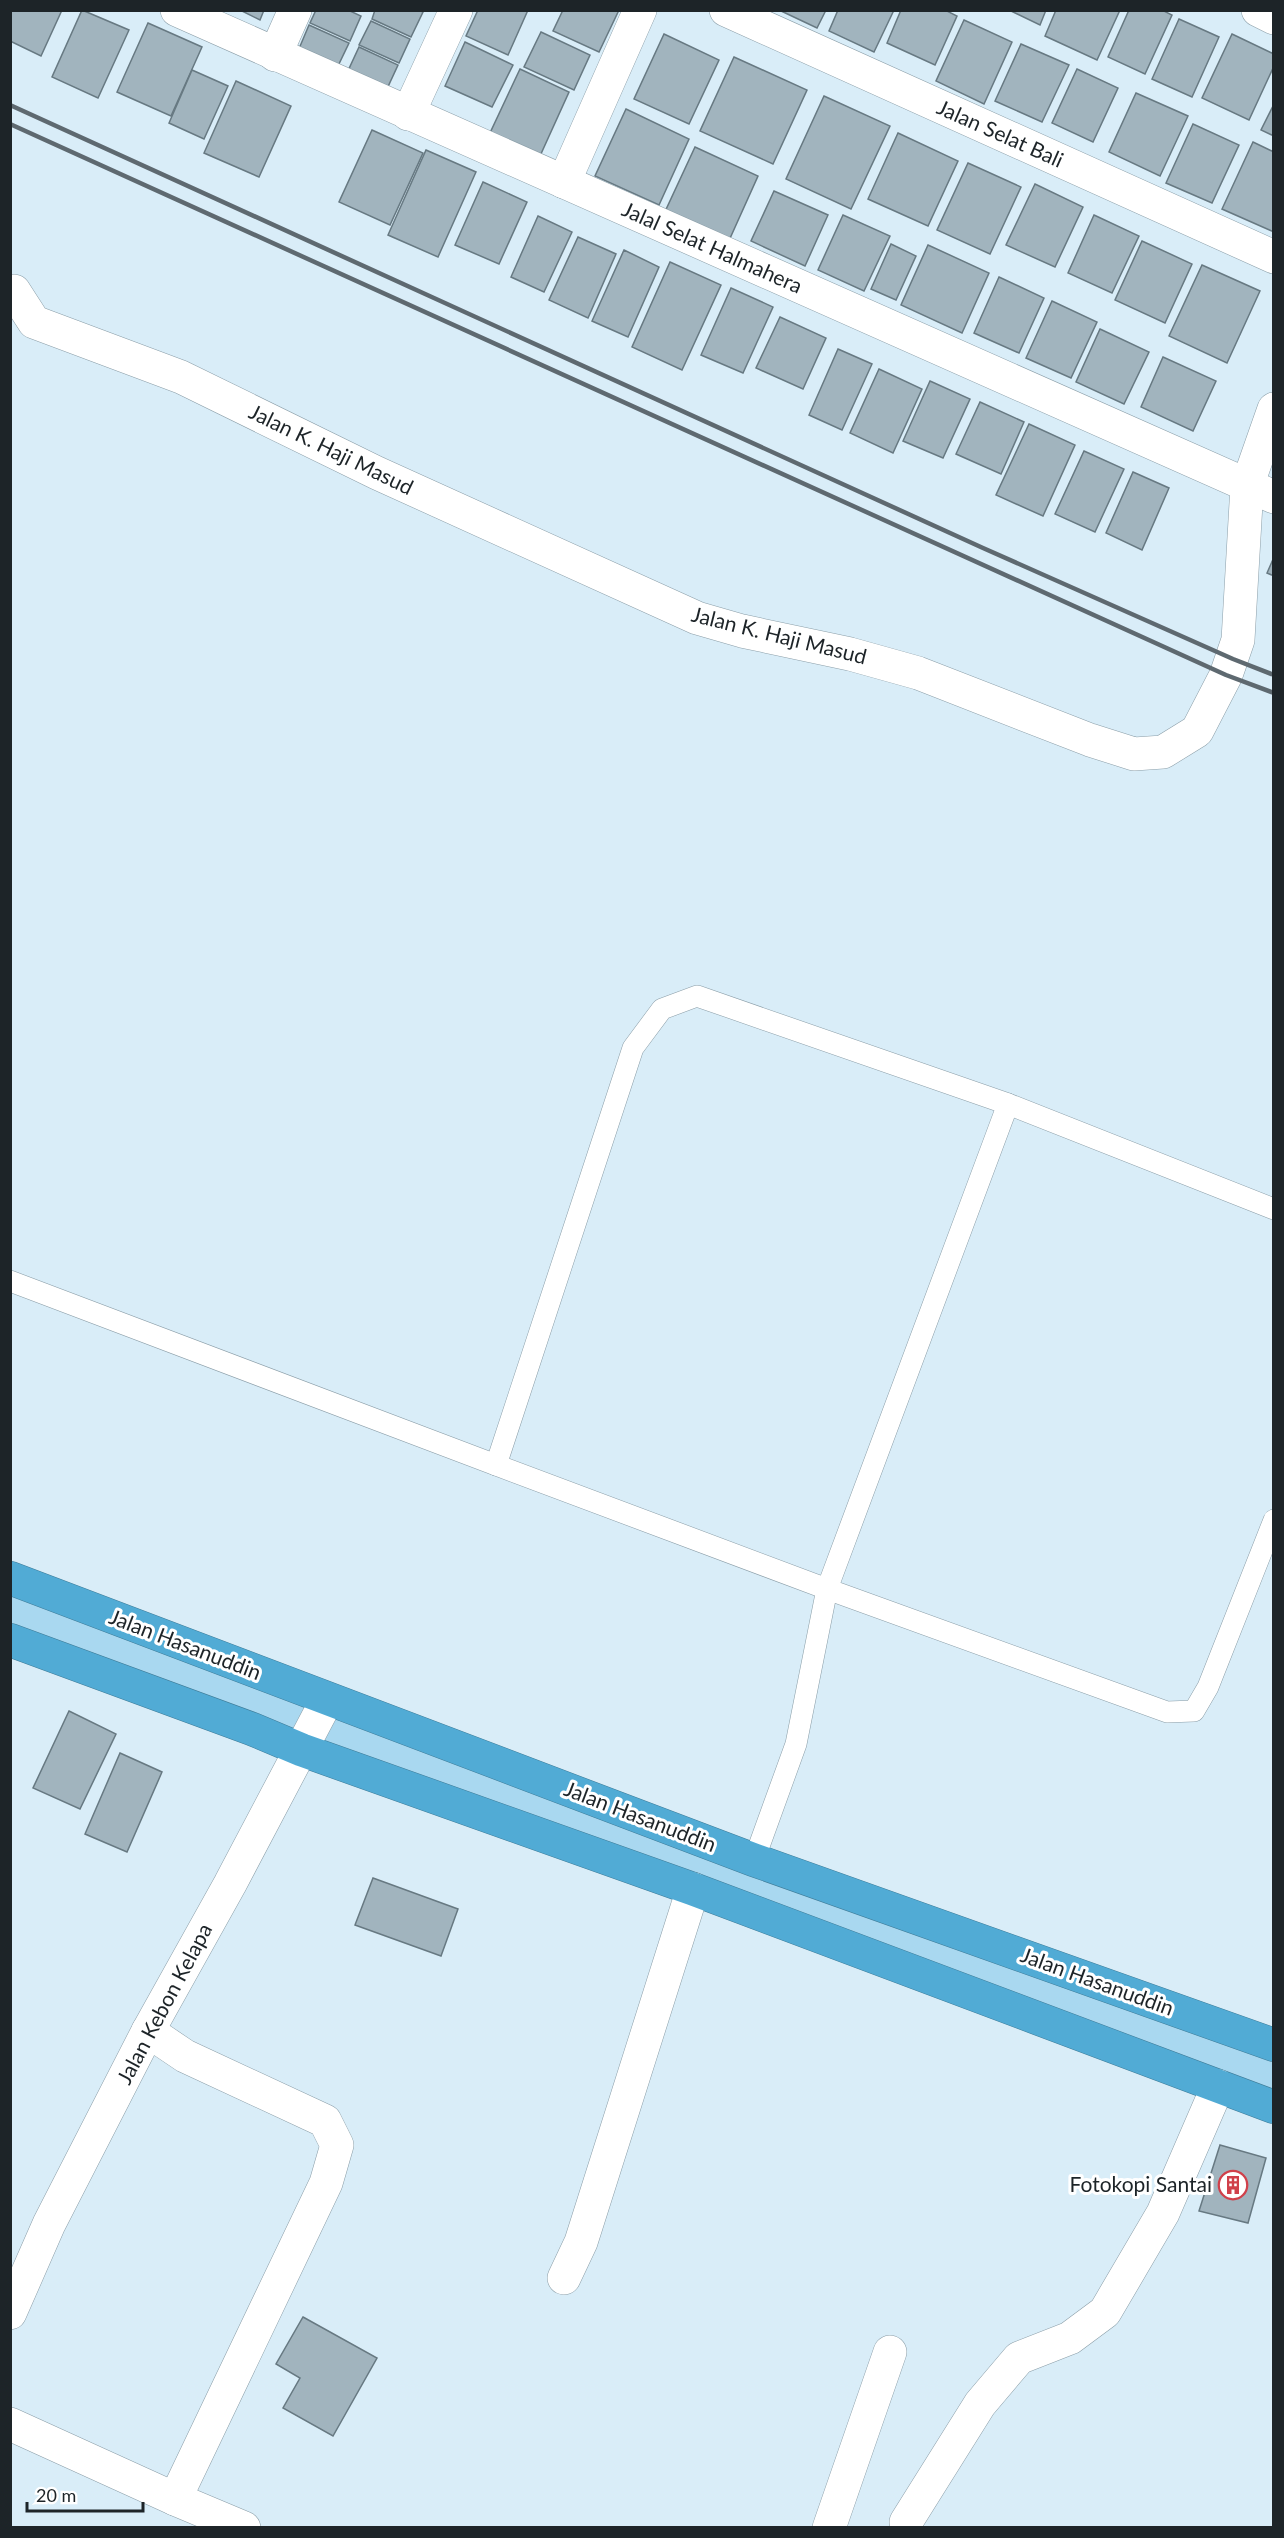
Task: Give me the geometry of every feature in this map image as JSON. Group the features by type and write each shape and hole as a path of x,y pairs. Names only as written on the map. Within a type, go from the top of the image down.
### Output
{"highway":[{"name":"Jalan Hasanuddin","path":"10,1578 754,1860 1274,2045"},
{"path":"10,1640 252,1729 302,1750 693,1889 1274,2107"}],"street":[{"name":"Jalal Selat Halmahera","path":"177,10 1260,491"},
{"path":"275,55 295,10"},
{"path":"408,114 456,10"},
{"path":"564,182 640,10"},
{"name":"Jalan Selat Bali","path":"726,10 1274,257"},
{"path":"1258,10 1274,18"},
{"name":"Jalan K. Haji Masud","path":"10,294 14,291 34,322 181,377 377,473 697,618 742,631 850,654 918,673 1090,740 1134,754 1163,752 1197,730 1233,659 1238,640 1274,409"},
{"name":"Jalan Kebon Kelapa","path":"10,2313 49,2224 148,2031 327,1700"},
{"path":"564,2278 581,2242 693,1889"},
{"path":"148,2031 185,2056 326,2121 337,2145 326,2183 175,2499"},
{"path":"906,2522 980,2404 1019,2358 1070,2338 1106,2312 1163,2214 1218,2086"},
{"path":"830,2528 890,2352"},
{"path":"10,2424 244,2528"}],"lane":[{"path":"496,1465 633,1047 662,1009 697,996 1008,1104 1274,1209"},
{"path":"754,1860 795,1744 826,1589 1008,1104"},
{"path":"10,1281 826,1589 1167,1712 1194,1711 1208,1687 1274,1520"}],"shaded area":[{"path":"10,1582 304,1702 306,1715 298,1730 11,1640"},
{"path":"338,1716 1273,2045 1273,2107 324,1747 324,1728"}],"building":[{"path":"10,10 62,10 41,56 10,41"},
{"path":"82,10 129,30 98,98 52,77"},
{"path":"240,10 264,10 260,20"},
{"path":"316,10 348,10 361,16 350,41 310,23"},
{"path":"375,10 419,10 423,12 411,37 372,19"},
{"path":"478,10 528,10 508,55 466,36"},
{"path":"563,10 619,10 599,52 553,31"},
{"path":"779,10 826,10 817,28"},
{"path":"838,10 894,10 874,52 829,31"},
{"path":"901,10 945,10 957,16 935,65 887,43"},
{"path":"1009,10 1046,10 1040,25"},
{"path":"1056,10 1120,10 1097,60 1045,36"},
{"path":"1129,10 1162,10 1172,15 1145,74 1108,57"},
{"path":"1179,19 1219,37 1192,97 1152,79"},
{"path":"964,20 1012,42 984,104 936,81"},
{"path":"371,21 410,39 399,63 359,45"},
{"path":"148,23 202,47 171,116 117,92"},
{"path":"309,25 349,43 337,68 298,51"},
{"path":"541,32 590,55 574,90 524,67"},
{"path":"664,34 719,60 689,124 634,99"},
{"path":"1232,34 1274,54 1274,66 1249,120 1202,98"},
{"path":"465,42 513,65 492,107 445,86"},
{"path":"1021,44 1069,65 1042,122 995,101"},
{"path":"359,47 398,65 386,91 347,73"},
{"path":"734,57 807,90 773,164 700,131"},
{"path":"520,69 569,92 540,156 490,133"},
{"path":"1077,69 1118,88 1093,142 1052,123"},
{"path":"192,70 228,86 204,139 169,123"},
{"path":"236,81 291,106 259,177 204,153"},
{"path":"1136,93 1188,116 1160,176 1109,152"},
{"path":"824,96 890,126 851,209 786,179"},
{"path":"1274,104 1274,136 1261,130"},
{"path":"626,109 689,139 659,205 595,176"},
{"path":"1193,124 1239,145 1212,203 1166,183"},
{"path":"372,130 423,153 390,225 339,202"},
{"path":"898,133 958,161 928,226 868,199"},
{"path":"1253,142 1274,152 1274,232 1222,209"},
{"path":"695,147 758,176 727,245 663,216"},
{"path":"426,150 476,172 438,257 388,235"},
{"path":"968,163 1021,187 990,254 937,230"},
{"path":"483,182 527,202 499,264 455,245"},
{"path":"1035,184 1083,207 1055,267 1006,245"},
{"path":"774,191 828,215 805,266 751,241"},
{"path":"843,215 890,236 864,291 818,270"},
{"path":"1094,215 1139,236 1112,293 1068,273"},
{"path":"538,216 572,232 544,292 511,277"},
{"path":"578,237 616,254 588,318 549,300"},
{"path":"1142,241 1192,264 1165,323 1115,300"},
{"path":"891,244 916,256 896,300 871,289"},
{"path":"928,245 989,273 962,333 901,305"},
{"path":"624,250 659,267 628,337 592,321"},
{"path":"670,262 721,285 682,370 632,347"},
{"path":"1202,265 1260,291 1227,363 1169,336"},
{"path":"999,277 1044,298 1019,353 974,333"},
{"path":"731,288 773,307 743,373 701,355"},
{"path":"1052,301 1097,322 1071,378 1026,358"},
{"path":"780,317 826,338 803,389 756,368"},
{"path":"1100,329 1149,352 1124,404 1076,382"},
{"path":"838,349 872,364 842,430 809,415"},
{"path":"1163,357 1216,381 1193,431 1141,407"},
{"path":"879,369 922,389 893,453 850,433"},
{"path":"930,381 970,399 943,458 903,441"},
{"path":"980,402 1024,422 1001,474 956,454"},
{"path":"1029,424 1075,445 1043,516 996,495"},
{"path":"1084,451 1124,469 1095,532 1055,514"},
{"path":"1133,472 1169,488 1142,550 1106,533"},
{"path":"1274,557 1274,576 1267,573"},
{"path":"69,1711 116,1734 80,1809 33,1788"},
{"path":"120,1753 162,1772 127,1852 85,1834"},
{"path":"373,1878 458,1909 441,1956 355,1925"},
{"name":"Fotokopi Santai","path":"1220,2145 1266,2158 1248,2223 1199,2211"},
{"path":"303,2317 377,2358 333,2436 283,2408 300,2378 276,2364"}],"railway":[{"path":"10,105 983,548 1274,675"},
{"path":"10,124 1226,675 1274,693"}],"place":[{"name":"Fotokopi Santai","path":"1233,2185"}]}
